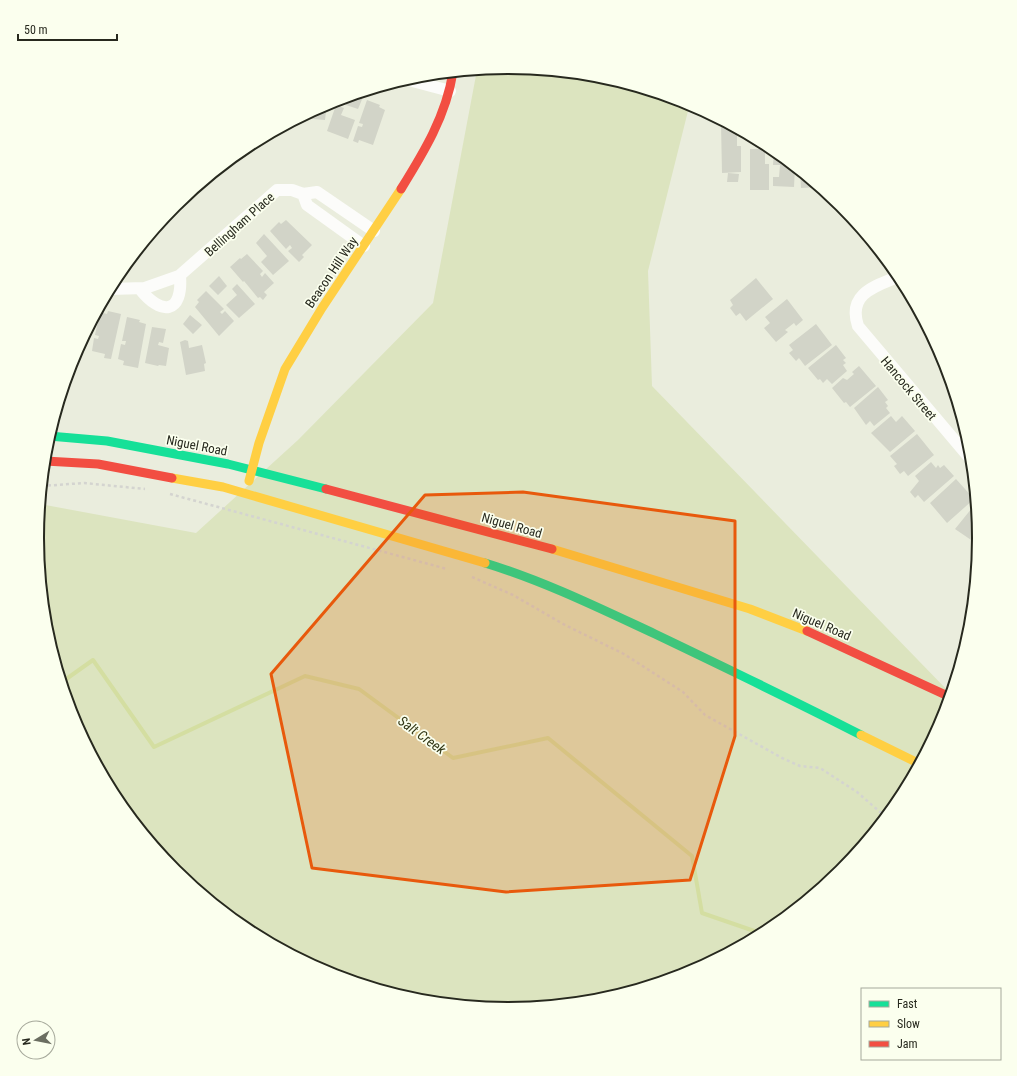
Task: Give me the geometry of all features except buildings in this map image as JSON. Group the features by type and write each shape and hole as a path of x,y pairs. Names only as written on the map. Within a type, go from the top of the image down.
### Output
{"main road":[{"name":"Beacon Hill Way","path":"245,492 253,470 259,443 285,369 322,308 374,231 428,146 450,91 452,77"},
{"name":"Niguel Road","path":"56,437 107,441 253,470 450,521 584,558 750,609 821,637 945,695"},
{"path":"51,461 98,464 245,492 507,570 576,597 765,686 915,762"}],"street":[{"path":"417,82 450,91"},
{"name":"Bellingham Place","path":"116,289 140,289 163,284 180,276 277,190 292,190 303,194 317,192 374,231"},
{"path":"303,194 307,205 364,246"},
{"path":"140,289 154,304 161,307 168,307 173,305 180,296 180,276"},
{"name":"Hancock Street","path":"894,279 867,290 860,298 855,309 856,320 861,331 965,454"}],"path":[{"path":"47,486 84,483 151,490"},
{"path":"166,493 448,570"},
{"path":"471,576 513,595 565,625 624,654 683,692 705,715 782,758 800,766 820,768 857,792 883,813"}],"highlighted area":[{"path":"523,492 735,521 735,736 690,880 506,892 312,868 271,674 425,495"}],"green space":[{"path":"476,74 539,74 599,82 658,98 688,110 648,271 652,386 947,690 938,716 925,743 895,796 858,844 815,887 767,924 714,955 658,978 629,987 569,999 539,1002 478,1002 448,999 388,987 359,978 303,955 276,940 226,907 202,887 159,844 140,821 106,770 92,743 79,716 60,658 48,599 45,568 45,505 196,533 298,440 433,303"}],"waterway":[{"name":"Salt Creek","path":"66,679 93,660 154,747 305,676 359,689 453,758 548,738 692,856 702,913 755,931"}],"traffic: fast":[{"path":"56,437 107,441 228,464 326,489"},
{"path":"485,563 529,578 592,605 733,671 861,735"}],"traffic: slow":[{"path":"249,481 259,443 285,369 322,308 401,189"},
{"path":"172,478 223,487 485,563"},
{"path":"552,549 750,609 807,631"},
{"path":"861,735 915,762"}],"traffic: jam":[{"path":"401,189 426,147 440,119 452,77"},
{"path":"51,461 98,464 172,478"},
{"path":"326,489 552,549"},
{"path":"807,631 945,695"}]}
